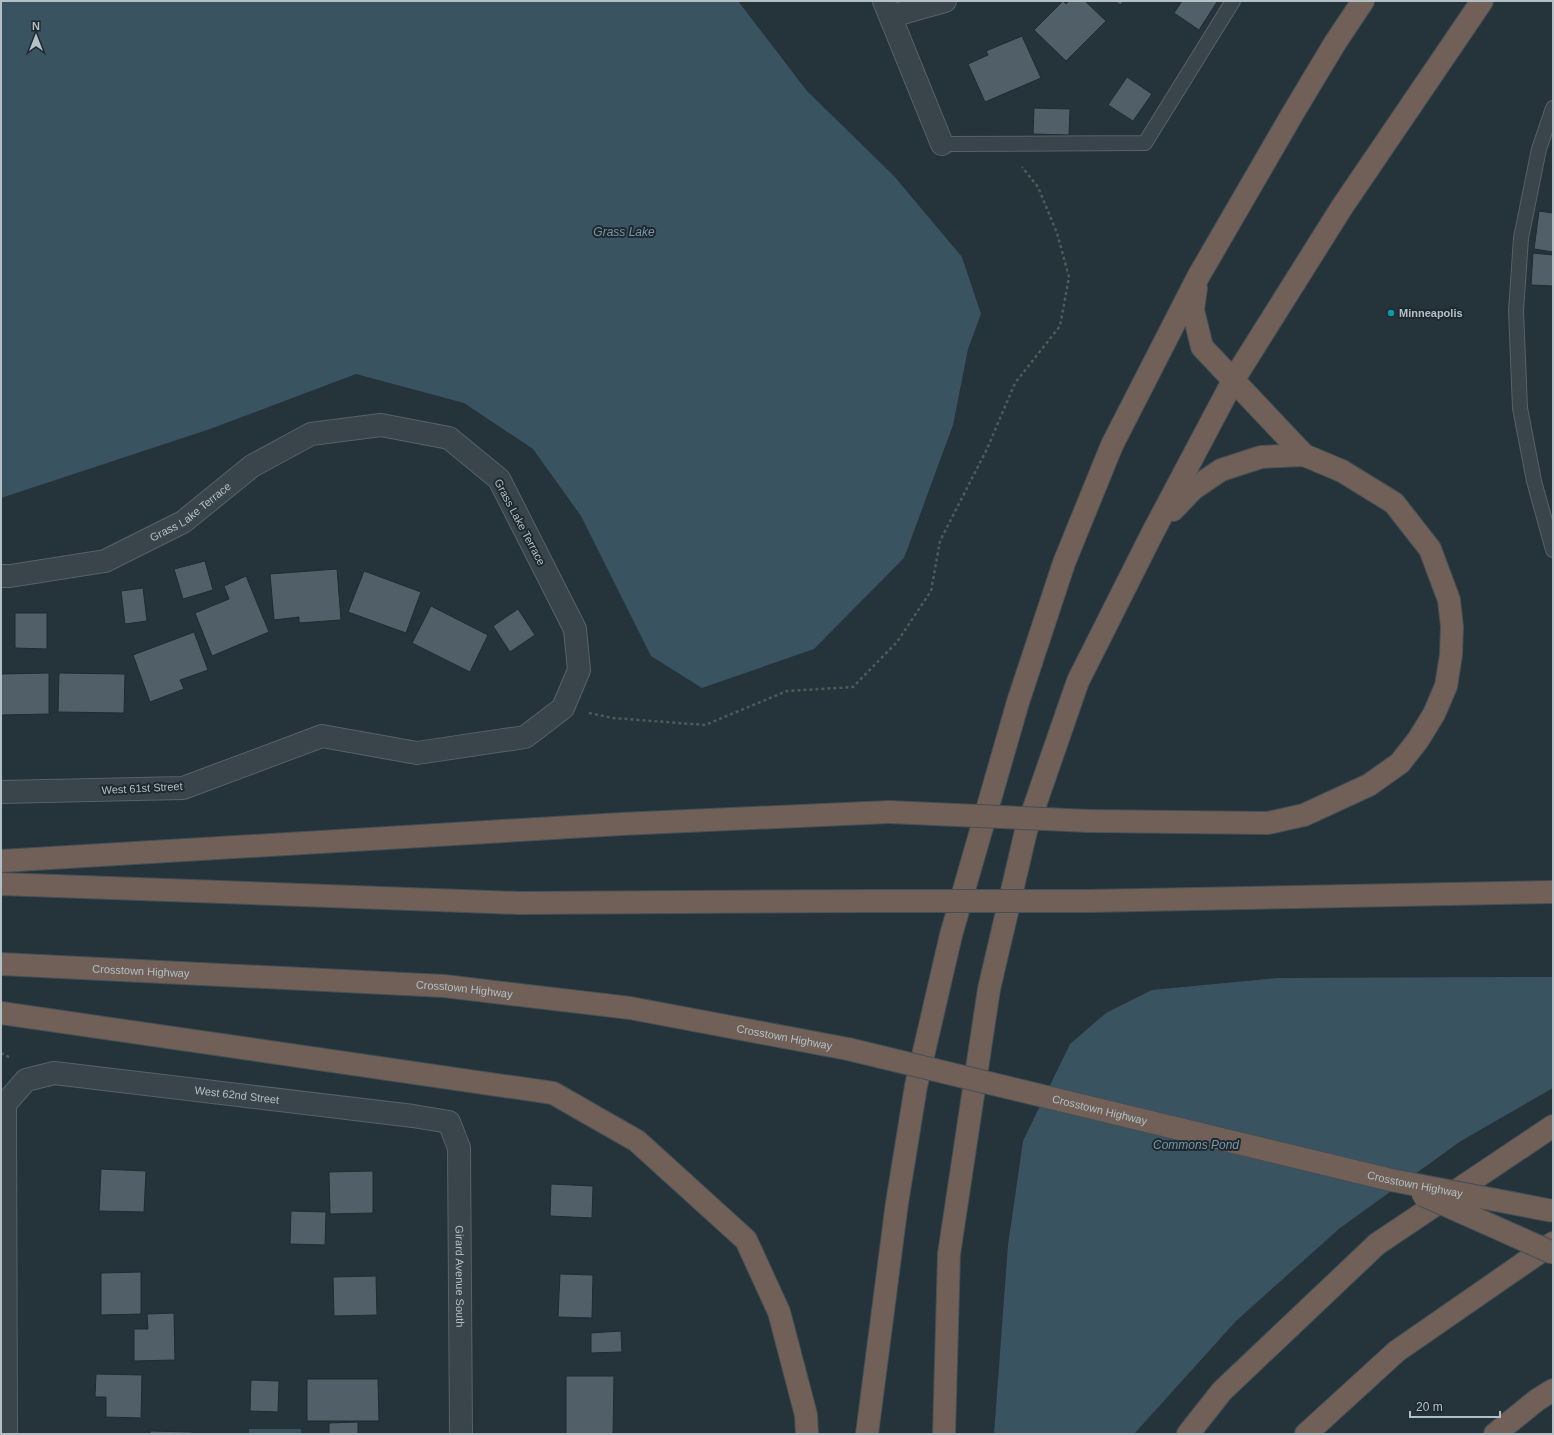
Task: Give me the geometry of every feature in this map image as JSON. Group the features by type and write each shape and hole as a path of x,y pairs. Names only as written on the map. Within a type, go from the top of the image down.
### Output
{"highway":[{"path":"866,1434 898,1195 916,1086 951,935 1018,702 1064,563 1112,445 1198,277 1293,113 1363,1"},
{"path":"944,1434 948,1254 990,981 1026,831 1078,681 1153,532 1234,379 1342,207 1482,1"},
{"path":"1,861 621,824 889,812 1088,821 1268,823 1304,815 1369,785 1400,763 1418,740 1434,714 1446,686 1452,654 1452,627 1449,600 1430,549 1394,503 1342,471 1304,455 1234,379 1202,347 1192,310 1198,277"},
{"path":"1153,532 1193,489 1221,470 1261,457 1304,455"},
{"path":"1,884 519,903 871,900 1088,901 1553,892"},
{"name":"Crosstown Highway","path":"1,964 444,986 630,1008 848,1049 1391,1180 1553,1211"},
{"path":"1,1013 446,1076 553,1093 637,1141 746,1240 779,1312 806,1415 808,1434"},
{"path":"1188,1434 1222,1391 1377,1244 1553,1126"},
{"path":"1391,1180 1553,1253"},
{"path":"1306,1434 1397,1350 1553,1243"},
{"path":"1494,1434 1537,1400 1553,1390"}],"street":[{"path":"942,144 888,9 945,1"},
{"name":"Grass Lake Terrace","path":"1,576 10,576 105,561 183,522 252,466 311,434 381,425 449,438 499,479 575,629 579,670 563,708 525,737 417,753 322,736"},
{"name":"West 61st Street","path":"1,792 183,788 322,736"},
{"name":"West 62nd Street","path":"6,1434 5,1104 26,1080 54,1073 413,1116 449,1122"},
{"name":"Girard Avenue South","path":"449,1122 459,1148 461,1434"}],"lane":[{"path":"942,144 1146,143 1233,1"},
{"path":"1553,108 1539,149 1521,238 1516,311 1520,408 1534,481 1553,550"}],"path":[{"path":"563,708 613,718 705,725 787,691 853,687 896,642 931,591 940,541 987,449 1015,383 1060,326 1069,277 1057,233 1038,188 1004,144"}],"water":[{"name":"Grass Lake","path":"1,1 738,1 807,91 894,176 962,257 981,314 968,349 953,425 904,558 814,649 702,688 651,656 581,516 533,449 464,403 356,374 210,429 1,498"},
{"name":"Commons Pond","path":"1553,977 1553,1088 1461,1141 1340,1228 1236,1321 1134,1434 994,1434 1008,1245 1023,1141 1070,1044 1106,1013 1152,990 1277,978"},
{"path":"249,1429 301,1429 301,1434 249,1434"}],"building":[{"path":"1063,1 1066,4 1069,1 1085,1 1106,21 1066,61 1034,30"},
{"path":"1114,1 1123,1 1121,5"},
{"path":"1182,1 1217,2 1199,30 1174,13"},
{"path":"1022,36 1041,78 985,102 968,64 988,55 986,51"},
{"path":"1127,77 1152,94 1133,121 1108,105"},
{"path":"1034,108 1070,109 1069,135 1033,134"},
{"path":"1539,211 1553,213 1553,252 1534,249"},
{"path":"1533,253 1553,255 1553,286 1531,285"},
{"path":"205,561 213,590 183,599 174,569"},
{"path":"337,569 341,620 299,623 299,617 274,620 270,574"},
{"path":"364,571 421,592 406,633 348,612"},
{"path":"246,576 269,632 212,656 195,613 229,599 224,586"},
{"path":"143,588 147,621 125,624 121,591"},
{"path":"431,606 488,635 470,672 412,643"},
{"path":"518,609 535,635 510,652 493,626"},
{"path":"15,613 47,613 47,649 15,648"},
{"path":"194,632 208,670 180,680 184,689 150,702 133,655"},
{"path":"49,673 49,714 1,715 1,674"},
{"path":"59,673 125,674 124,713 58,712"},
{"path":"101,1169 146,1171 144,1212 99,1211"},
{"path":"373,1171 373,1213 330,1214 329,1172"},
{"path":"551,1184 593,1186 592,1218 550,1216"},
{"path":"291,1211 326,1212 325,1245 290,1244"},
{"path":"141,1272 141,1314 101,1315 101,1273"},
{"path":"560,1274 593,1275 592,1318 558,1317"},
{"path":"376,1276 377,1315 334,1316 333,1277"},
{"path":"174,1313 175,1360 134,1361 134,1329 148,1329 147,1314"},
{"path":"621,1331 622,1352 591,1353 591,1333"},
{"path":"96,1374 142,1375 141,1418 106,1417 106,1397 95,1397"},
{"path":"566,1376 614,1376 613,1434 566,1434"},
{"path":"307,1379 378,1379 379,1421 307,1421"},
{"path":"251,1380 279,1381 278,1412 250,1411"},
{"path":"358,1422 358,1434 329,1434 329,1423"},
{"path":"150,1431 192,1432 192,1434 150,1434"}],"place":[{"name":"Minneapolis","path":"1391,313"}]}
